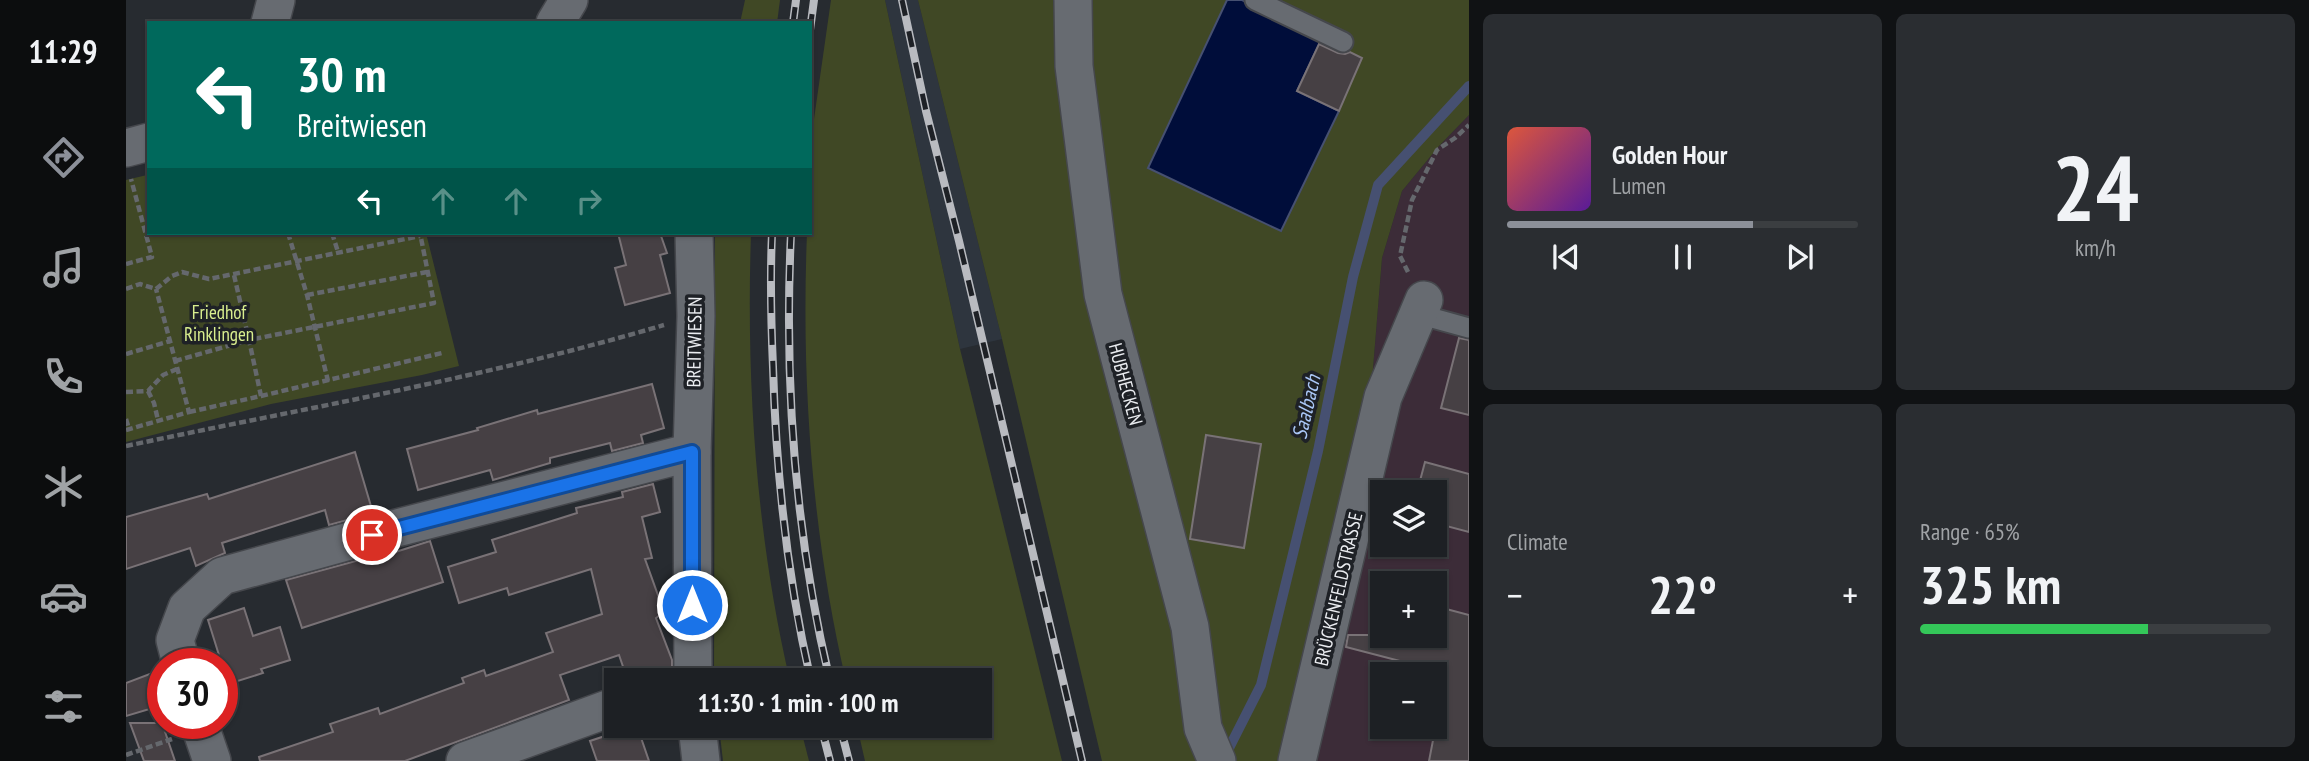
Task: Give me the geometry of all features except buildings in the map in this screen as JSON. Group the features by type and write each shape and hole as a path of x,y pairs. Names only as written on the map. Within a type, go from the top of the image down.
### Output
{"street":[{"path":"271,21 276,0"},
{"path":"556,21 569,0"},
{"name":"HUBHECKEN","path":"1073,0 1073,66 1103,294 1190,627 1203,728 1217,761"},
{"path":"128,162 147,144"},
{"name":"BREITWIESEN","path":"693,668 692,452 696,316 694,235"},
{"name":"BRÜCKENFELDSTRASSE","path":"1297,761 1383,397 1421,307"},
{"path":"176,648 174,640 187,607 222,576 692,452"},
{"path":"465,761 604,710"},
{"path":"698,738 701,761"}],"lane":[{"path":"1255,0 1343,42"},
{"path":"1421,307 1469,328"}],"path":[{"path":"1421,307 1399,256 1412,200 1437,150 1469,125"},
{"path":"126,264 152,257 128,162"},
{"path":"141,217 147,216"},
{"path":"289,235 307,295 328,381"},
{"path":"333,235 338,252"},
{"path":"156,289 172,276 182,272 209,279 415,235"},
{"path":"175,360 249,340 434,303 420,235"},
{"path":"307,295 427,272"},
{"path":"234,275 261,396"},
{"path":"126,289 140,284 156,289"},
{"path":"156,289 189,412"},
{"path":"126,446 427,386 636,334 696,316"},
{"path":"126,354 170,341"},
{"path":"126,419 128,429 189,412 442,353"},
{"path":"126,392 148,391 163,375 177,369"},
{"path":"148,391 159,420"},
{"path":"126,755 199,739"}],"shaded area":[{"path":"885,0 918,0 1002,339 960,349"},
{"path":"1227,0 1242,0 1322,38 1297,91 1339,111 1281,231 1148,168"},
{"path":"1469,115 1469,761 1284,761 1371,393 1382,258 1402,191"}],"green space":[{"path":"745,0 780,0 777,21 740,21"},
{"path":"831,0 885,0 960,349 1062,761 865,761 860,738 992,738 992,668 843,668 825,570 812,458 806,289 807,235 812,235 812,133"},
{"path":"918,0 1469,0 1469,115 1402,191 1382,258 1371,393 1284,761 1102,761"},
{"name":"Friedhof Rinklingen","path":"147,175 147,235 426,235 459,366 271,404 126,442 126,180"},
{"path":"715,235 751,235 752,402 761,514 787,668 714,668"},
{"path":"720,738 803,738 809,761 723,761"}],"waterway":[{"name":"Saalbach","path":"1226,754 1261,685 1318,451 1353,277 1378,185 1469,86"}],"railway":[{"path":"793,21 796,0"},
{"path":"811,21 814,0"},
{"path":"902,0 926,111 1082,761"},
{"path":"772,235 772,333 780,486 795,603 808,668"},
{"path":"791,235 789,345 795,458 808,570 827,668"},
{"path":"824,738 830,761"},
{"path":"843,738 849,761"}],"route":[{"path":"372,535 692,452 692,605"}]}
